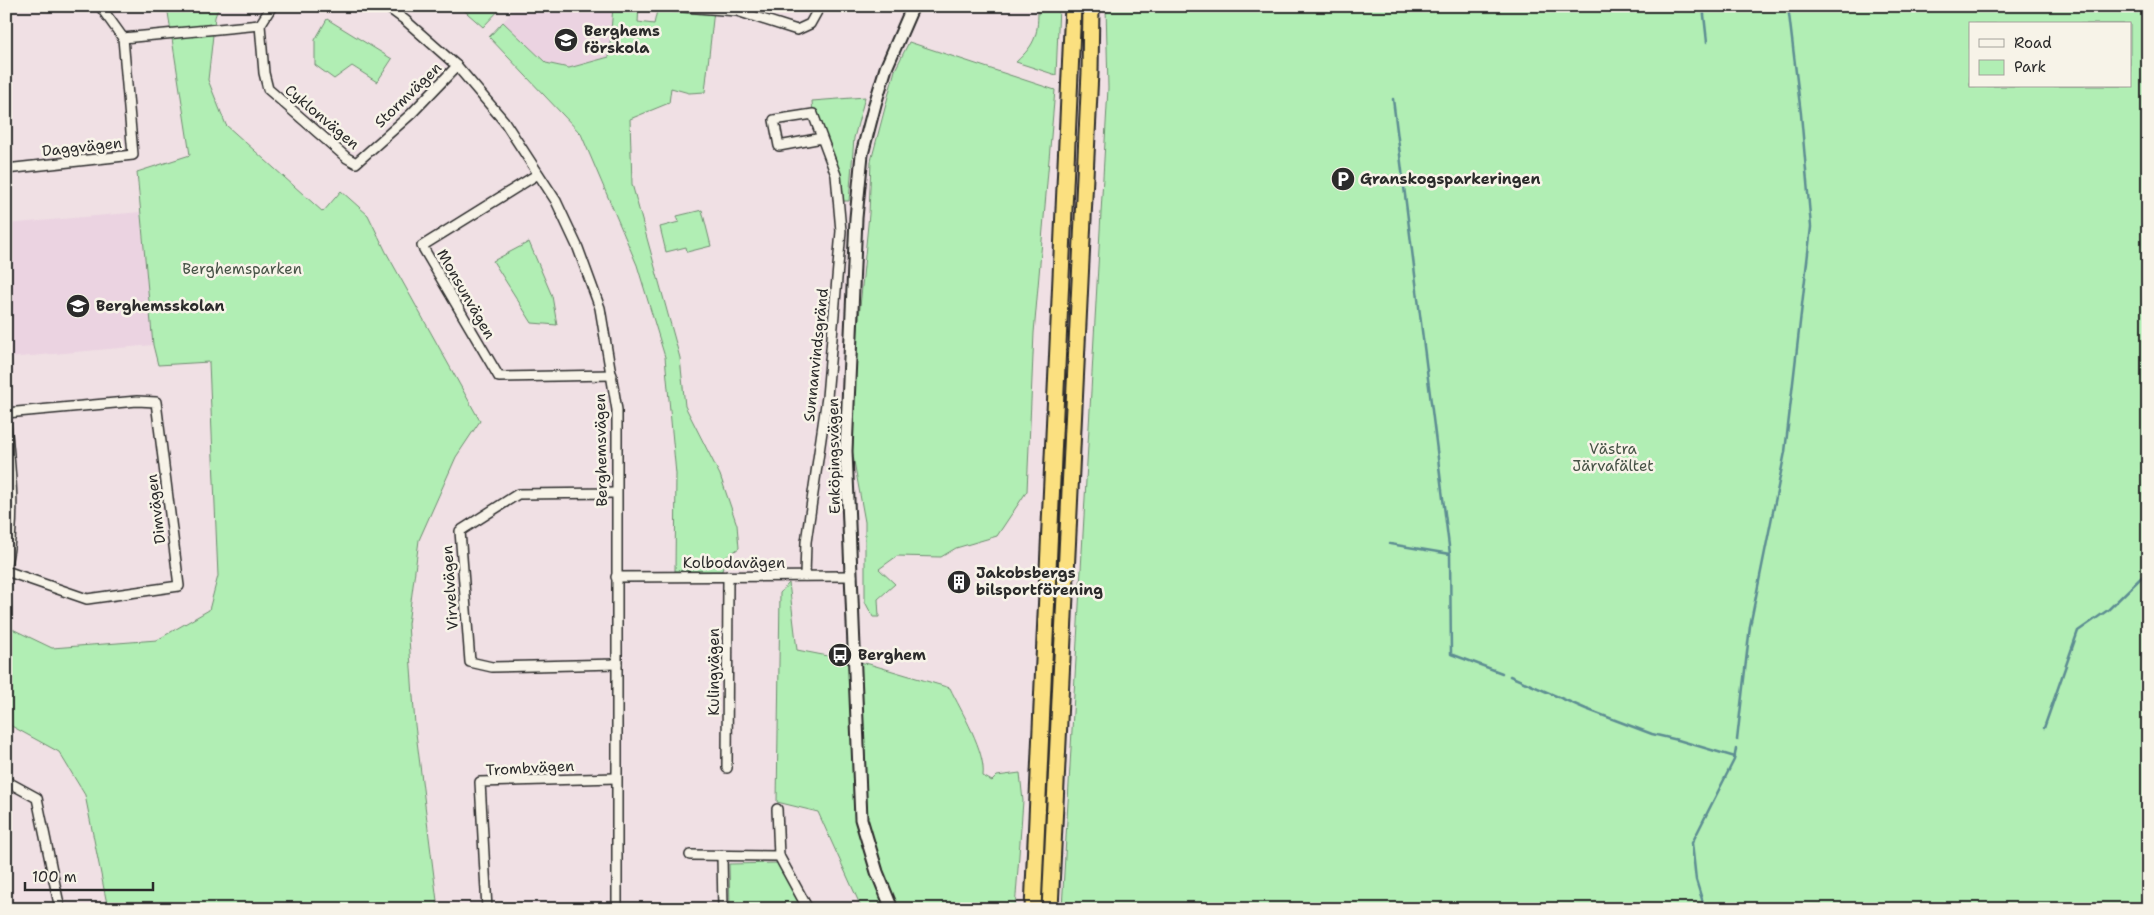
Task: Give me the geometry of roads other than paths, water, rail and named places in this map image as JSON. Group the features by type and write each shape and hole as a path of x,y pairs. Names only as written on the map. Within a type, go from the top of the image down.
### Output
{"highway":[{"path":"1033,909 1073,6"},
{"path":"1050,909 1091,6"}],"street":[{"path":"100,6 123,38 260,25 272,6"},
{"name":"Berghemsvägen","path":"386,6 406,20 457,66 504,121 556,201 578,248 600,308 617,410 617,909"},
{"path":"670,6 737,9 797,30 810,24 820,6"},
{"name":"Enköpingsvägen","path":"892,909 877,872 861,819 846,451 856,218 862,154 886,68 914,6"},
{"name":"Cyklonvägen","path":"260,25 264,73 268,89 347,158 356,163"},
{"name":"Daggvägen","path":"6,169 134,155 123,38"},
{"name":"Stormvägen","path":"356,163 411,114 457,66"},
{"name":"Sunnanvindsgränd","path":"805,576 806,542 827,397 841,231 836,175 813,114 774,120 779,146 822,138"},
{"name":"Monsunvägen","path":"538,174 422,246 499,377 612,375"},
{"name":"Dimvägen","path":"6,413 156,402 179,586 87,599 6,571"},
{"path":"6,425 12,478 11,542 6,565"},
{"name":"Virvelvägen","path":"616,493 518,494 460,532 470,662 492,667 617,664"},
{"name":"Kulingvägen","path":"727,768 728,576"},
{"name":"Kolbodavägen","path":"616,577 852,576"},
{"name":"Trombvägen","path":"487,909 480,782 616,778"},
{"path":"6,781 37,798 60,909"},
{"path":"777,809 779,856 808,909"},
{"path":"690,855 779,856"},
{"path":"722,856 723,909"}],"waterway":[{"path":"1703,6 1707,42"},
{"path":"1737,740 1750,626 1785,452 1811,227 1801,114 1788,6"},
{"path":"1393,99 1450,554"},
{"path":"1390,544 1450,554 1451,654 1502,673"},
{"path":"2044,728 2078,631 2108,610 2148,571"},
{"path":"1510,676 1586,709 1652,734 1735,757"},
{"path":"1705,909 1696,880 1692,843 1734,760 1736,749"}],"place":[{"name":"Berghems förskola","path":"566,40"},
{"name":"Granskogsparkeringen","path":"1343,179"},
{"name":"Berghemsskolan","path":"78,306"},
{"name":"Jakobsbergs bilsportförening","path":"959,582"},
{"name":"Berghem","path":"840,655"}],"park label":[{"name":"Berghemsparken","path":"242,269"},
{"name":"Västra Järvafältet","path":"1613,458"}]}
